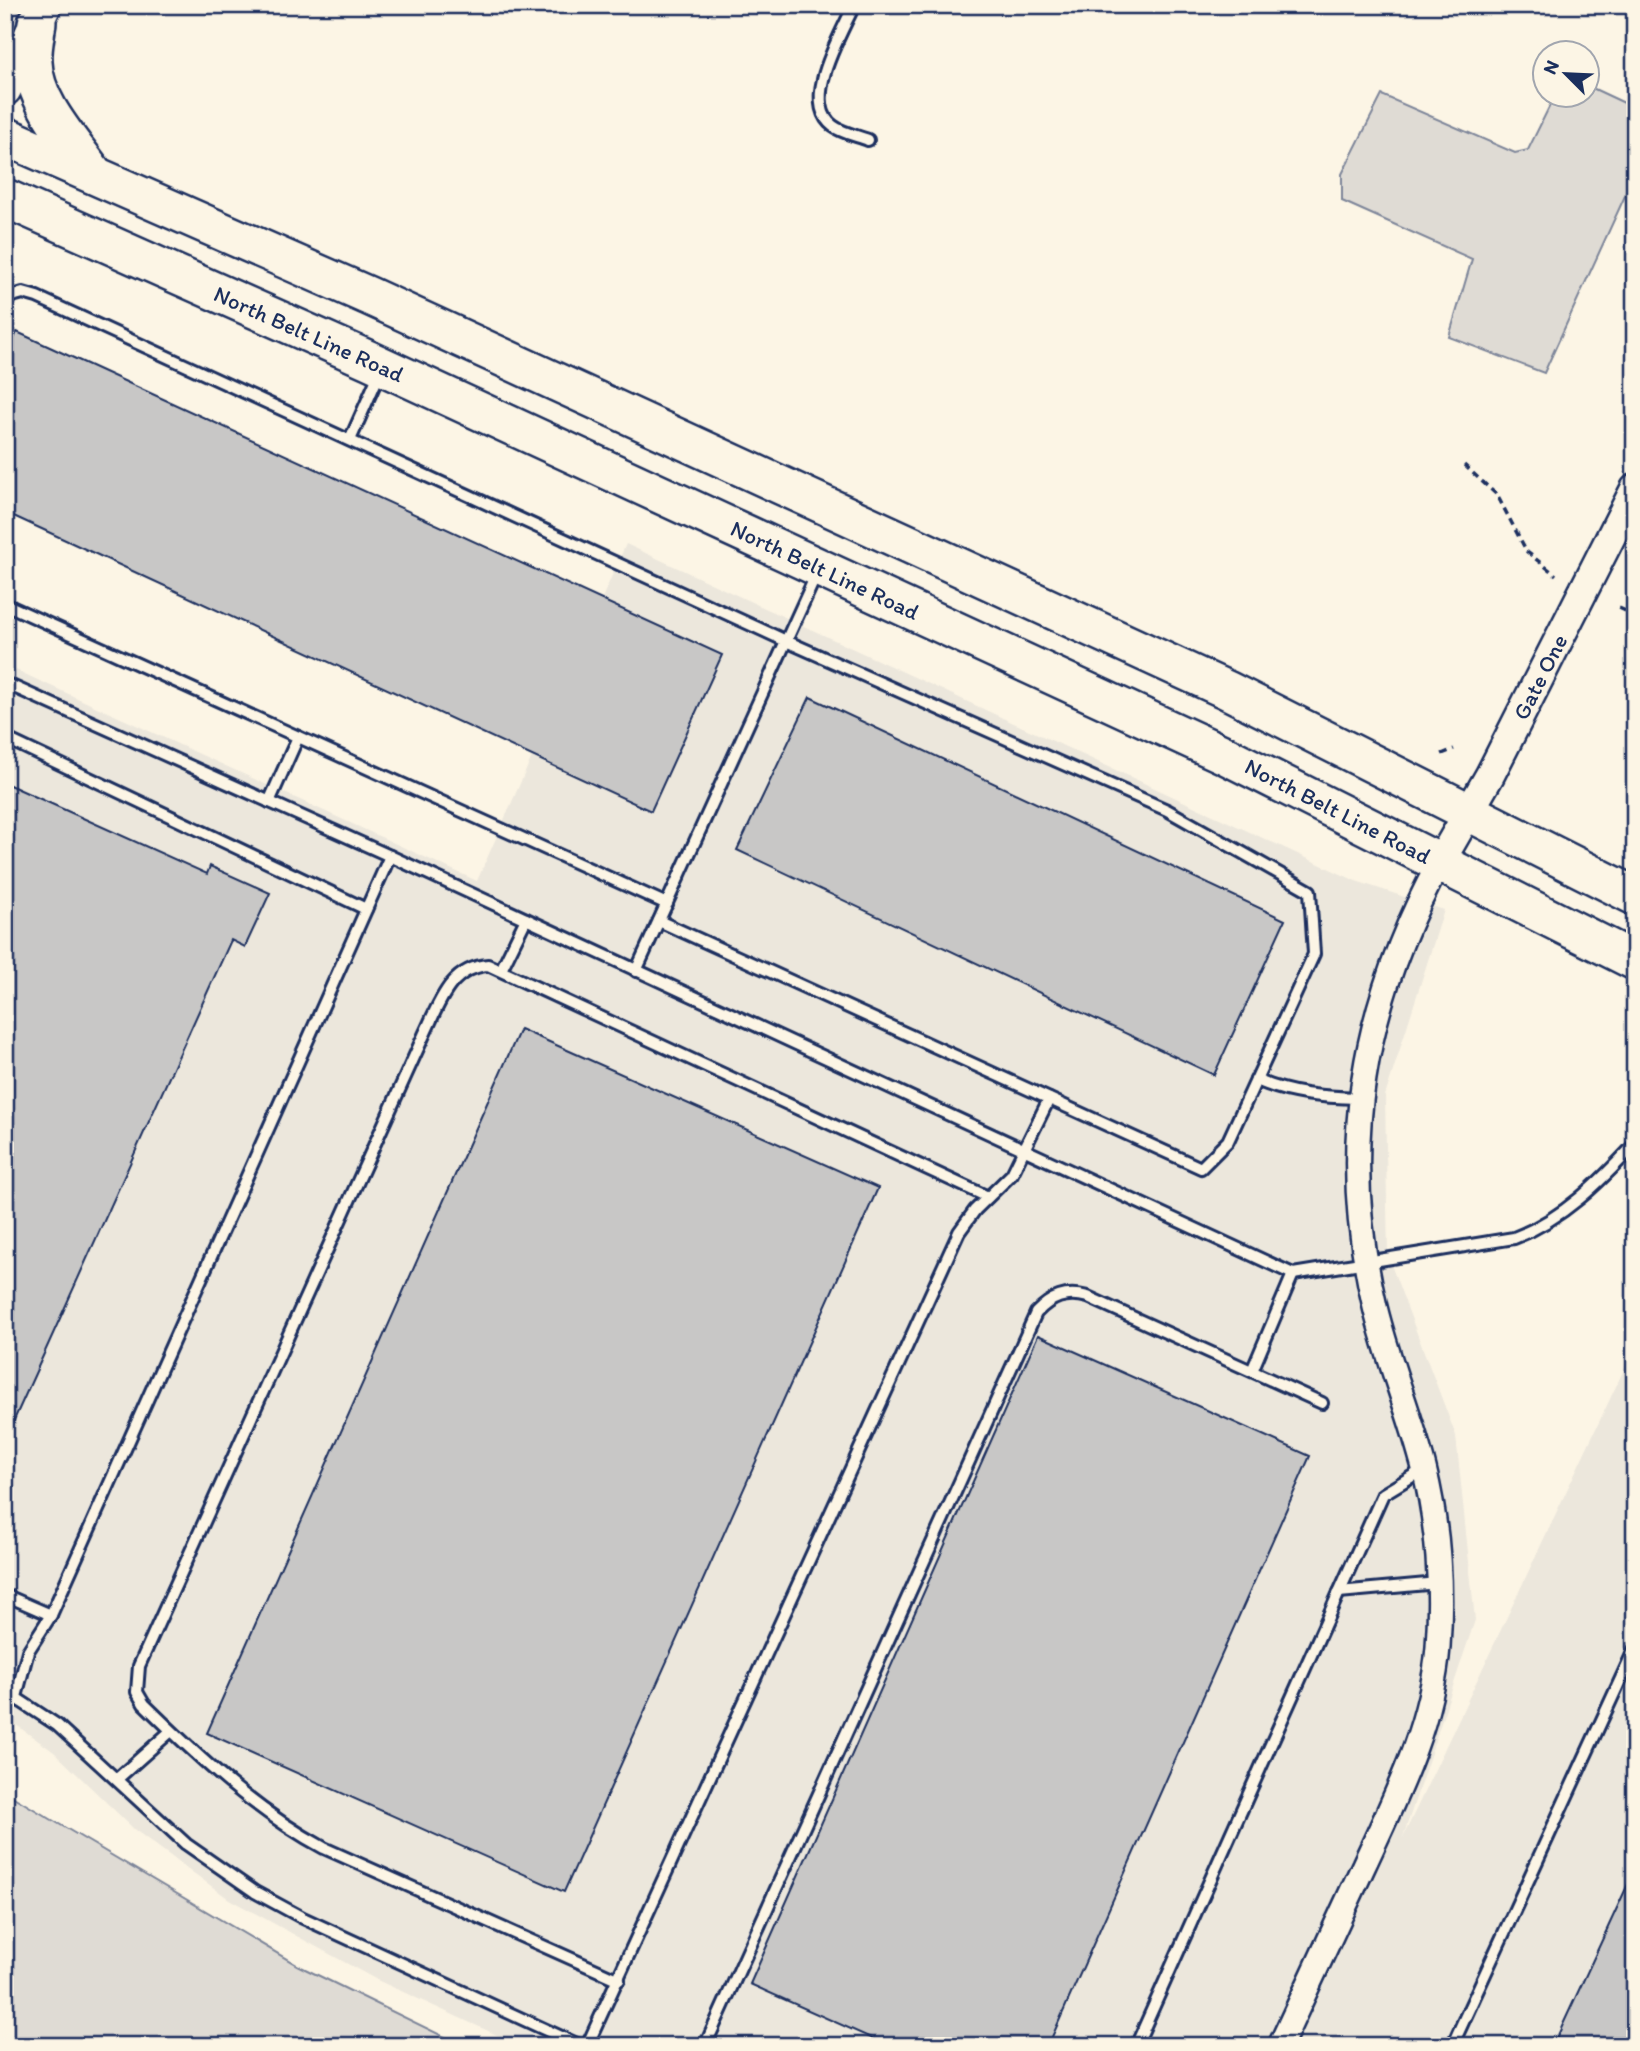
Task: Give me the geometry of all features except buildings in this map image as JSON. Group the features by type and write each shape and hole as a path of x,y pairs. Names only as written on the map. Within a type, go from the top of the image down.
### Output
{"main road":[{"path":"5,89 41,14"},
{"path":"41,14 33,64 37,85 48,108 93,174"},
{"path":"5,136 369,296 1227,690 1635,896"},
{"name":"North Belt Line Road","path":"5,198 383,366 1227,756 1635,961"}],"street":[{"name":"Gate One","path":"1440,862 1469,813 1635,489"},
{"path":"1280,2046 1402,1782 1422,1725 1438,1649 1437,1539 1424,1469 1375,1307 1357,1202 1356,1146 1366,1056 1383,990 1415,909 1440,862"}],"lane":[{"path":"854,5 823,75 819,102 832,125 868,140"},
{"path":"5,298 23,293 37,297 786,641 1167,810 1310,891 1314,954 1228,1141 1200,1168 659,921"},
{"path":"350,440 383,366"},
{"path":"636,971 819,567"},
{"path":"5,604 667,904"},
{"path":"5,683 390,856 1023,1152 1293,1274 1494,1242 1529,1232 1589,1192 1635,1144"},
{"path":"269,802 298,737"},
{"path":"5,738 366,909"},
{"path":"16,1697 29,1651 51,1615 390,856"},
{"path":"502,970 526,919"},
{"path":"619,1980 301,1836 244,1798 171,1731 136,1692 139,1666 444,993 457,975 472,966 488,965 502,970 988,1197"},
{"path":"1256,1080 1285,1092 1310,1097 1360,1098"},
{"path":"587,2046 960,1232 988,1197 1012,1174 1049,1099"},
{"path":"1252,1371 1293,1274"},
{"path":"705,2046 1036,1313 1056,1296 1066,1294 1088,1297 1322,1403"},
{"path":"1136,2046 1383,1494 1424,1469"},
{"path":"1339,1592 1438,1583"},
{"path":"5,1595 51,1615"},
{"path":"1452,2046 1635,1648"},
{"path":"5,1691 64,1730 186,1844 255,1892 303,1918 581,2046"},
{"path":"117,1779 171,1731"}],"path":[{"path":"1464,465 1497,495 1527,552 1556,575"},
{"path":"1619,608 1635,615"},
{"path":"1442,754 1454,748"}],"shaded area":[{"path":"1602,93 1635,108 1635,174 1544,373 1449,337 1472,259 1342,201 1342,174 1382,95 1515,153 1528,150 1549,108 1602,108"},
{"path":"626,544 1356,881 1444,910 1385,1096 1388,1257 1456,1436 1475,1620 1403,1837 1635,1346 1635,2046 521,2046 377,1980 229,1899 135,1830 54,1752 5,1717 5,665 477,881"},
{"path":"5,1792 297,1965 463,2046 5,2046"}]}
